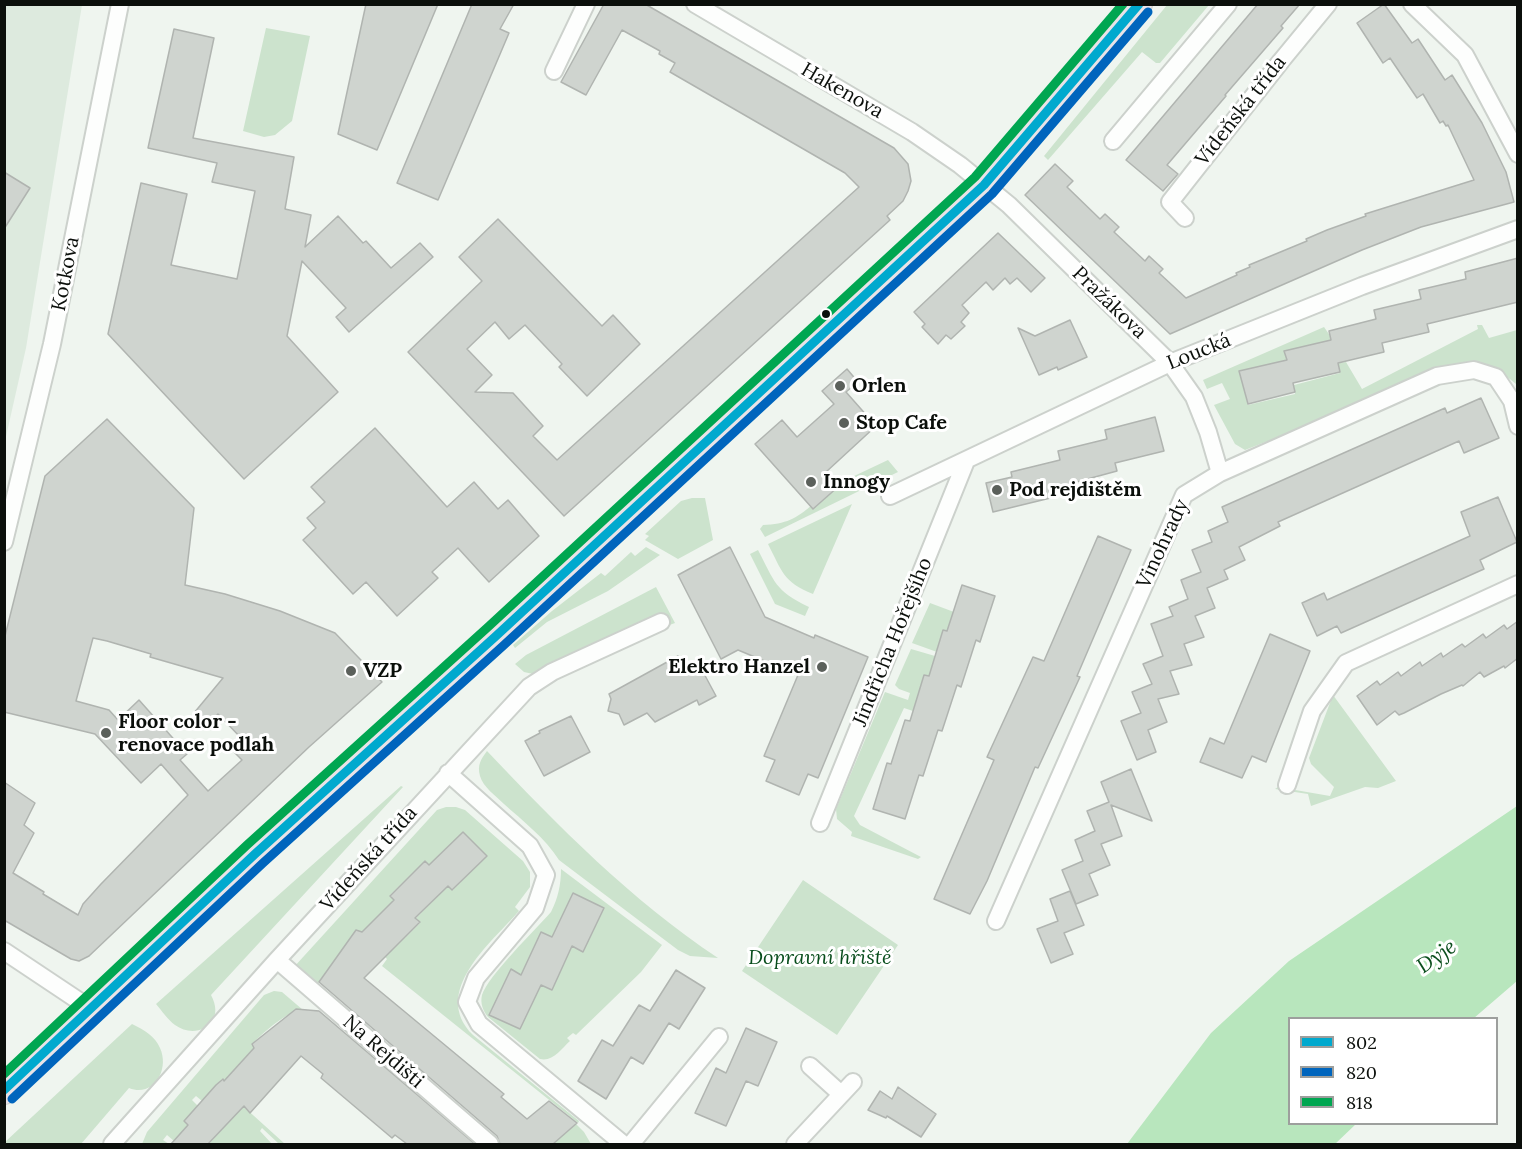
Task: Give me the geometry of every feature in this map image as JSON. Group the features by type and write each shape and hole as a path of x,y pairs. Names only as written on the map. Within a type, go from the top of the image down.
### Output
{"main road":[{"path":"4,1091 255,854 489,642 984,185 1138,4"}],"street":[{"name":"Kotkova","path":"4,542 52,344 120,4"},
{"path":"554,71 586,4"},
{"name":"Hakenova","path":"695,4 912,132 984,185"},
{"path":"1113,141 1228,4"},
{"name":"Vídeňská třída","path":"1185,218 1170,202 1328,4"},
{"path":"1412,4 1465,55 1518,154"},
{"name":"Pražákova","path":"984,185 1009,205 1170,363 1194,397 1220,472"},
{"name":"Loucká","path":"890,496 1170,363 1362,286 1518,229"},
{"name":"Vinohrady","path":"996,921 1184,495 1220,472 1437,376 1473,370 1496,377 1512,401 1518,426"},
{"name":"Jindřicha Hořejšího","path":"820,823 966,461"},
{"path":"1287,785 1312,711 1346,663 1518,584"},
{"name":"Vídeňská třída","path":"112,1144 514,702 540,679 661,622"},
{"path":"448,773 530,846 546,875 535,908 476,978 467,1002 479,1024 623,1144"},
{"path":"4,951 91,1009"},
{"name":"Na Rejdišti","path":"277,960 490,1144"},
{"path":"631,1144 719,1037"},
{"path":"810,1066 841,1094"},
{"path":"795,1144 853,1082"}],"shaded area":[{"path":"5,5 82,5 26,348 5,441"}],"green space":[{"path":"1167,5 1209,5 1160,63 1156,63 1142,52 1048,160 1044,156"},
{"path":"266,28 310,36 292,121 275,135 264,137 243,131"},
{"path":"1477,325 1482,325 1489,338 1517,330 1518,383 1480,365 1461,364 1440,368 1270,444 1268,441 1245,450 1235,444 1214,405 1230,399 1222,383 1207,389 1203,380 1324,327 1333,340 1285,352 1287,360 1240,372 1248,405 1295,394 1294,385 1340,373 1338,363 1346,362 1362,389 1478,329"},
{"path":"888,460 898,472 765,537 760,529 763,525 790,520 813,504 816,507 830,494 833,486"},
{"path":"705,498 713,540 678,559 645,540 649,536 645,534 681,501"},
{"path":"852,504 813,594 795,585 780,569 768,544"},
{"path":"646,547 660,555 608,591 547,622 515,648 513,645 601,573 605,576 631,552 635,556"},
{"path":"758,550 772,578 782,590 809,607 805,616 775,604 750,554"},
{"path":"656,587 675,623 533,674 524,672 515,664 526,655"},
{"path":"930,603 954,612 948,632 937,652 912,643"},
{"path":"911,649 935,656 929,676 924,675 913,711 904,708 854,816 860,825 921,857 918,859 851,836 852,832 837,819 836,809 885,692 908,700 910,693 895,685"},
{"path":"1333,695 1396,781 1378,788 1365,787 1311,806 1308,794 1275,789 1278,787 1330,796 1334,787 1311,764 1309,758"},
{"path":"487,751 568,834 625,887 686,936 718,958 690,956 678,950 559,860 540,837 484,784 480,776 479,765"},
{"path":"401,786 403,787 211,995 215,1006 212,1022 199,1030 191,1031 170,1021 156,1004"},
{"path":"446,807 465,810 523,861 530,872 530,887 515,907 519,911 481,953 461,985 458,1002 461,1019 473,1035 579,1121 578,1123 382,966 387,959 385,957 420,923 416,918 448,886 453,890 486,856 463,832 429,865 424,862 390,895 394,900 361,933 356,930 318,984 319,991 294,967 437,810"},
{"path":"561,869 662,945 641,972 576,1035 573,1033 567,1038 570,1041 560,1051 549,1059 540,1059 488,1017 482,1007 481,998 502,965 551,912 559,891"},
{"name":"Dopravní hřiště","path":"803,880 898,945 837,1035 742,971"},
{"path":"274,991 282,992 303,1010 283,1018 252,1044 254,1048 202,1101 196,1096 192,1100 198,1106 184,1121 188,1125 174,1141 167,1135 163,1140 169,1144 142,1144 147,1132 264,995"},
{"path":"132,1024 152,1037 163,1056 161,1073 152,1086 138,1090 129,1088 81,1144 5,1144 5,1142"},
{"path":"243,1106 285,1144 279,1144 262,1128 260,1131 272,1144 209,1144"},
{"path":"576,1124 591,1144 553,1144"}],"water":[{"name":"Dyje","path":"1517,806 1517,981 1475,1017 1288,1017 1288,1125 1355,1125 1335,1144 1127,1144 1211,1033 1289,961"}],"building":[{"path":"366,4 438,4 377,150 338,134"},
{"path":"472,4 514,4 500,29 509,33 438,200 397,183"},
{"path":"604,4 645,4 894,148 908,164 911,181 903,201 887,216 890,220 564,516 408,352 482,281 459,257 498,219 602,326 613,315 640,344 587,396 559,367 562,364 525,325 509,339 495,322 467,349 492,375 475,392 513,393 543,426 533,436 557,460 859,187 845,173 670,72 675,63 659,54 660,51 622,30 586,95 561,82"},
{"path":"1258,4 1300,4 1281,26 1283,28 1167,165 1178,174 1163,191 1126,160"},
{"path":"1384,4 1412,43 1418,39 1445,80 1452,75 1482,123 1506,172 1514,202 1421,227 1362,250 1170,334 1025,195 1055,164 1073,181 1067,187 1100,219 1105,214 1119,227 1114,232 1145,261 1149,256 1163,269 1159,273 1186,298 1237,275 1236,273 1250,267 1249,265 1307,241 1306,239 1327,230 1366,216 1365,214 1474,180 1448,125 1446,126 1443,121 1440,123 1423,94 1417,98 1390,58 1383,63 1357,23"},
{"path":"174,29 214,38 193,138 294,157 285,209 311,215 305,247 338,216 391,268 420,243 433,257 349,332 336,317 346,308 302,261 287,336 338,392 244,479 108,334 141,183 187,194 171,265 237,279 255,191 212,182 217,163 148,148"},
{"path":"4,172 30,188 4,229"},
{"path":"998,233 1045,278 1031,292 1017,278 1010,284 1005,278 993,290 986,282 962,305 969,313 961,322 965,326 951,339 946,335 938,344 922,327 925,324 914,312"},
{"path":"1518,258 1518,302 1427,324 1429,332 1382,343 1384,352 1338,363 1340,372 1293,383 1295,392 1248,404 1239,371 1287,360 1284,351 1331,340 1329,331 1376,319 1374,310 1421,299 1419,290 1466,279 1465,272"},
{"path":"1070,320 1087,357 1058,370 1057,367 1039,375 1018,328 1035,336"},
{"path":"847,369 858,382 846,392 876,426 826,472 839,486 813,509 755,444 782,420 797,437 834,404 822,391"},
{"path":"1481,398 1499,438 1464,453 1459,441 1278,522 1280,526 1239,547 1245,560 1224,570 1228,579 1207,588 1215,608 1195,616 1204,637 1184,644 1192,665 1170,671 1179,694 1158,699 1167,722 1148,730 1156,752 1137,760 1121,721 1141,713 1132,692 1152,684 1143,664 1163,656 1151,624 1173,616 1169,607 1188,599 1181,580 1201,572 1192,550 1212,542 1208,531 1228,522 1222,507 1445,408 1447,413"},
{"path":"1155,417 1164,451 1115,463 1117,471 1069,484 1071,493 993,512 986,483 1012,477 1011,472 1060,460 1058,451 1107,439 1105,430"},
{"path":"107,419 194,508 185,585 225,594 280,611 335,633 382,682 309,747 89,956 79,961 71,959 4,920 4,782 35,803 24,825 34,833 13,873 78,915 83,904 101,884 188,795 161,764 141,783 95,734 4,712 4,640 45,476","holes":["93,638 151,654 150,657 223,678 194,713 208,725 218,714 243,740 233,751 242,760 208,791 180,760 187,754 139,700 118,720 109,710 76,701"]},
{"path":"375,428 447,507 474,482 498,509 508,500 539,536 489,582 458,548 432,572 438,578 397,616 366,582 353,594 303,540 316,528 307,518 325,502 311,487"},
{"path":"1498,497 1517,542 1480,560 1484,569 1341,633 1337,626 1317,636 1302,603 1324,593 1327,600 1470,536 1461,512"},
{"path":"1098,536 1131,550 1077,676 1080,677 1038,768 1035,767 987,881 970,914 934,899 994,760 987,757 1033,657 1044,661"},
{"name":"Elektro Hanzel","path":"730,547 765,617 814,638 815,635 868,657 818,778 808,774 799,795 766,781 775,760 764,756 798,675 738,650 721,659 678,575"},
{"path":"962,585 995,596 980,642 976,640 961,687 957,685 942,731 938,730 923,776 919,775 905,819 873,809 887,763 891,764 905,720 910,721 924,675 929,676 943,630 947,631"},
{"path":"1518,621 1518,658 1505,668 1504,666 1484,677 1480,672 1463,686 1399,715 1395,711 1377,725 1357,696 1377,681 1380,685 1398,672 1401,676 1420,662 1422,666 1441,653 1443,657 1462,644 1465,647 1483,634 1486,638 1504,625 1507,629"},
{"path":"1270,634 1310,651 1266,762 1252,756 1242,778 1200,762 1210,738 1224,744"},
{"path":"678,656 684,667 702,670 716,696 699,705 697,700 655,722 647,713 624,725 619,714 608,711 611,699 609,694"},
{"path":"571,716 590,752 544,776 525,741 540,733 539,731"},
{"path":"1131,769 1152,821 1111,805 1122,836 1101,844 1110,865 1089,874 1098,895 1076,904 1062,870 1083,861 1075,840 1095,831 1087,811 1109,802 1101,782"},
{"path":"463,832 487,856 452,890 448,886 415,918 420,922 364,978 504,1094 501,1097 527,1119 549,1101 577,1123 553,1144 500,1144 497,1136 319,982 356,930 362,932 394,900 390,896 425,861 429,865"},
{"path":"1070,891 1084,925 1064,933 1073,954 1051,963 1037,929 1058,921 1050,899"},
{"path":"573,893 604,908 583,952 572,946 552,990 541,985 520,1029 489,1015 511,969 521,975 541,932 552,937"},
{"path":"676,970 705,988 679,1029 669,1023 643,1064 631,1057 606,1099 578,1081 602,1040 613,1046 639,1005 650,1011"},
{"path":"296,1009 319,1011 475,1144 407,1144 395,1135 392,1138 321,1078 323,1074 301,1056 250,1113 244,1106 208,1144 171,1144 188,1125 184,1121 216,1085 223,1079 224,1081 254,1048 252,1044"},
{"path":"746,1028 777,1042 758,1086 746,1081 726,1126 695,1113 716,1068 726,1073"},
{"path":"898,1087 936,1114 921,1137 887,1116 886,1118 868,1110 880,1091 892,1099"}],"transit line":[{"name":"818","path":"4,1074 247,845 488,627 975,177 1123,4"},
{"name":"802","path":"4,1090 255,854 496,636 984,185 1139,4"},
{"name":"820","path":"12,1099 263,863 504,645 992,194 1148,12"}],"place":[{"name":"Orlen","path":"840,386"},
{"name":"Stop Cafe","path":"844,423"},
{"name":"Innogy","path":"811,482"},
{"name":"Pod rejdištěm","path":"997,490"},
{"name":"Elektro Hanzel","path":"822,667"},
{"name":"VZP","path":"351,671"},
{"name":"Floor color - renovace podlah","path":"106,733"}]}
